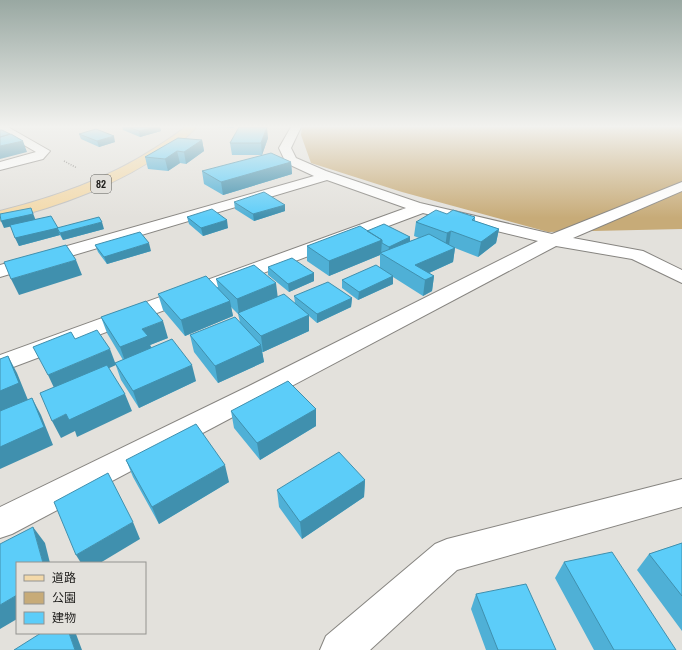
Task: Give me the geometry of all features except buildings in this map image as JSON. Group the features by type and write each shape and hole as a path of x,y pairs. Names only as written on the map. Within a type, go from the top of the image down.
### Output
{"main road":[{"name":"82","path":"0,216 64,198 107,182 149,157"}],"street":[{"path":"0,166 34,157"},
{"path":"290,157 291,160 327,176 421,208 554,240 637,255 682,277"},
{"path":"0,271 327,176"},
{"path":"0,523 256,394 554,240 682,186"},
{"path":"0,364 421,208"},
{"path":"340,650 447,556 682,493"}],"path":[{"path":"57,157 83,171"}],"green space":[{"path":"309,157 682,157 682,229 548,232 402,192 311,163"}]}
